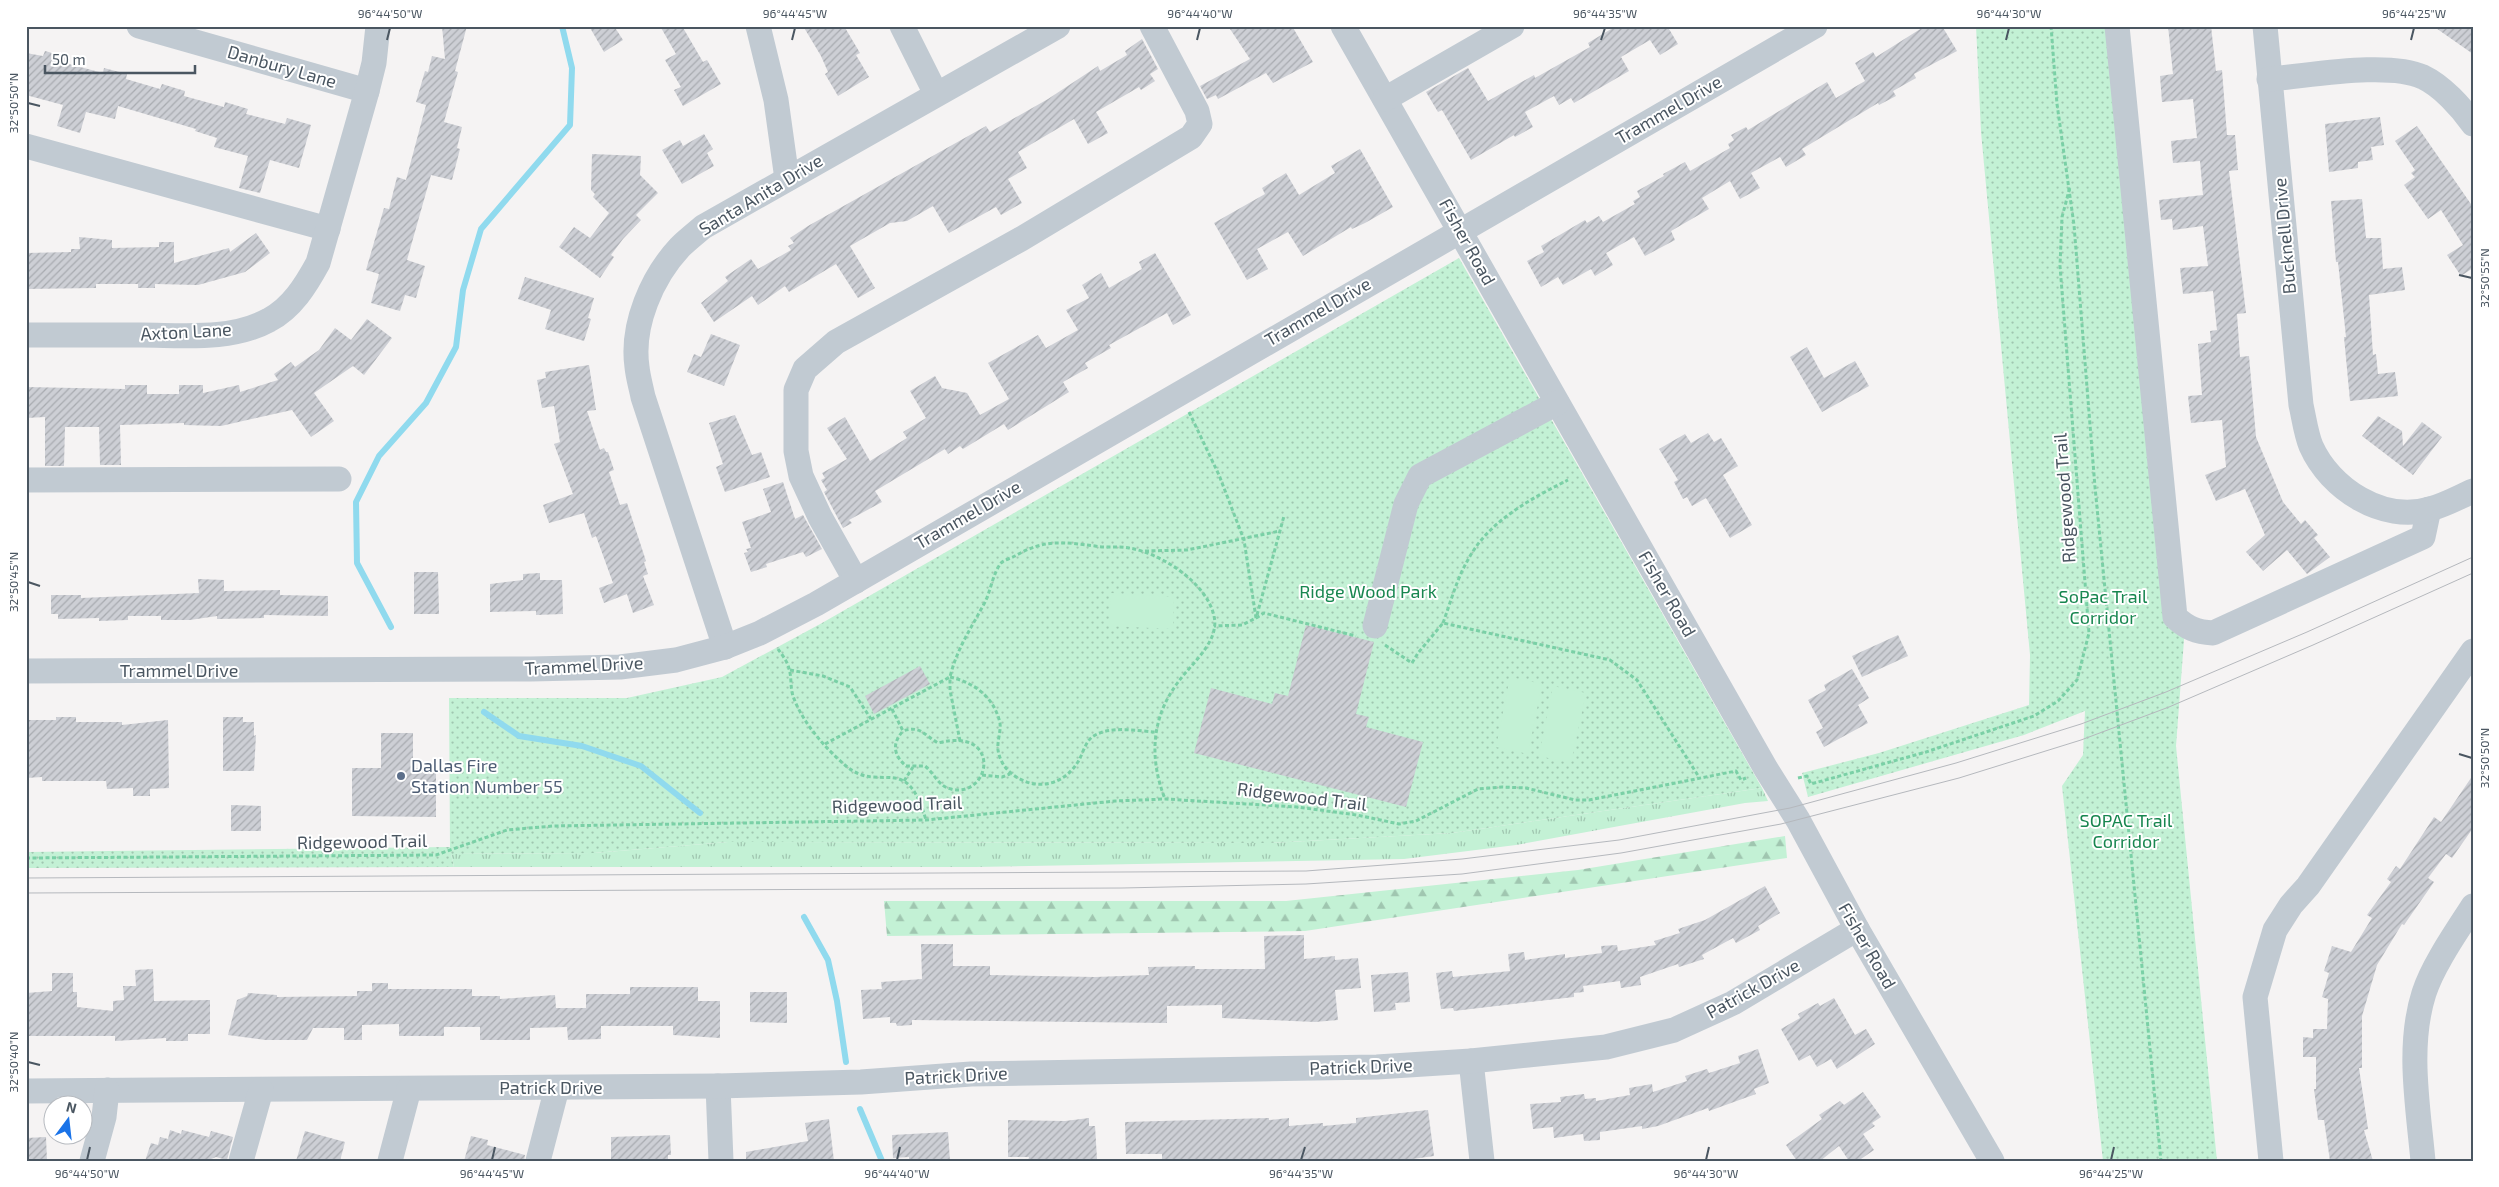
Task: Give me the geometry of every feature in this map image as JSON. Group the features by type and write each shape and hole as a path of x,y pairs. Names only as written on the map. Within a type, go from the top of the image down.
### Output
{"street":[{"name":"Danbury Lane","path":"138,26 367,91"},
{"name":"Axton Lane","path":"26,335 214,335 245,329 274,316 306,286 318,263 367,91 374,63 378,26"},
{"path":"758,26 776,100 787,179"},
{"path":"902,26 936,94"},
{"name":"Santa Anita Drive","path":"726,647 643,397 636,365 638,332 646,300 659,275 680,247 703,227 1058,26"},
{"path":"856,581 820,517 801,476 796,451 796,390 805,369 836,342 1021,239 1191,138 1200,124 1198,111 1152,26"},
{"name":"Fisher Road","path":"1343,26 1766,769 1798,820 1857,929 1992,1161"},
{"path":"1385,99 1512,26"},
{"name":"Trammel Drive","path":"26,671 532,670 620,667 676,660 726,647 760,633 856,581 1815,26"},
{"path":"2117,26 2175,616 2186,626 2197,632 2213,633 2423,536 2429,509"},
{"name":"Bucknell Drive","path":"2265,26 2301,405 2310,445 2323,467 2343,488 2358,499 2386,509 2413,512 2429,509 2473,491"},
{"path":"2270,79 2385,70 2422,77 2442,90 2473,124"},
{"path":"26,146 328,229"},
{"path":"1373,635 1406,504 1420,476 1557,403"},
{"path":"26,480 339,479"},
{"path":"2271,1161 2254,996 2275,930 2291,905 2308,886 2473,650"},
{"path":"2423,1161 2416,1085 2416,1041 2424,993 2446,950 2473,906"},
{"name":"Patrick Drive","path":"26,1091 718,1086 861,1082 971,1074 1377,1067 1471,1062 1606,1047 1674,1030 1733,1003 1857,929"},
{"path":"1471,1062 1482,1161"},
{"path":"718,1086 722,1161"},
{"path":"538,1161 557,1088"},
{"path":"390,1161 410,1089"},
{"path":"92,1161 104,1117 107,1090"},
{"path":"242,1161 260,1090"}],"path":[{"path":"2051,26 2058,104 2070,187 2095,487 2161,1161"},
{"name":"Ridgewood Trail","path":"1789,780 1807,776 1811,784 1926,752 2034,716 2058,701 2077,680 2089,633 2060,266 2062,217 2070,187"},
{"path":"1189,412 1219,475 1244,540 1256,618"},
{"path":"1214,626 1242,625 1264,613 1373,635 1412,663 1443,623 1461,573 1470,556 1486,536 1521,505 1568,480"},
{"path":"1256,618 1284,516"},
{"path":"1142,552 1186,550 1244,540 1280,531"},
{"path":"960,740 950,690 950,677 954,660 986,601 1002,563 1033,545 1061,541 1103,547 1129,548 1168,562 1190,578 1207,599 1214,616 1214,626 1207,646 1178,681 1165,703 1156,732 1154,761 1165,799"},
{"path":"1443,623 1610,660 1637,680 1699,777"},
{"path":"776,646 790,670 793,697 811,728 824,744 844,764 862,775 888,776 904,781 920,799 926,820"},
{"path":"790,670 823,676 850,687 871,719"},
{"path":"824,744 950,677 965,680 979,688 993,703 1000,723 1000,756 1011,773 1028,783 1046,784 1057,781 1074,768 1092,737 1103,732 1119,730 1156,732"},
{"path":"892,709 903,731"},
{"path":"912,728 922,730 938,743 953,739 960,740 969,742 984,756 985,766 982,775 974,785 964,789 951,790 942,785 926,766 906,766 896,755 894,746 903,731 912,728"},
{"path":"904,781 913,767"},
{"name":"Ridgewood Trail","path":"26,858 436,855 506,830 553,826 926,820 1115,801 1165,799 1297,807 1357,815 1399,824 1416,821 1478,790 1502,787 1526,788 1575,800 1589,800 1736,771 1741,780 1753,776"},
{"path":"982,775 1002,777 1011,773"}],"green space":[{"name":"SoPac Trail Corridor","path":"1976,26 2122,26 2184,640 2176,746 2217,1161 2103,1161 2062,786 2083,755 2085,711 2024,735 1808,797 1802,773 1879,753 2029,705 2030,655 1981,132"},
{"name":"Ridge Wood Park","path":"1459,258 1762,788 1452,833 1270,843 728,842 594,853 451,854 454,867 26,868 26,852 450,847 449,698 627,698 722,677 822,623"},
{"path":"1111,593 1174,597 1173,629 1109,626"},
{"path":"1510,677 1542,684 1528,754 1496,747"},
{"path":"1553,686 1586,693 1571,763 1539,756"},
{"path":"1762,788 1768,801 1745,803 1516,845 1404,859 975,867 454,867 451,854 594,853 728,842 1270,843 1452,833"},
{"path":"1785,836 1787,858 1305,931 887,936 884,901 1286,901 1578,870"}],"building":[{"path":"442,26 467,26 455,71 458,72 444,122 462,127 457,148 460,149 452,180 431,175 407,260 425,266 416,298 405,295 400,311 371,303 379,274 366,270 384,208 389,209 397,177 406,180 426,105 416,102 425,71 428,72 432,56 445,59"},
{"path":"589,26 614,26 623,40 604,52"},
{"path":"660,26 682,26 703,62 707,60 721,84 683,106 674,90 681,87 665,60 676,54"},
{"path":"803,26 844,26 860,53 856,55 869,77 838,96 825,74 828,72 821,56"},
{"path":"1228,26 1292,26 1313,62 1273,83 1266,73 1218,99 1216,95 1207,99 1200,86 1250,59"},
{"path":"1616,26 1673,26 1669,29 1678,44 1660,55 1650,40 1621,57 1629,71 1574,103 1571,98 1559,105 1554,96 1525,112 1533,127 1515,137 1514,135 1471,160 1442,110 1438,112 1426,92 1468,68 1488,101 1534,75 1535,78 1590,47 1588,43"},
{"path":"1925,26 1942,26 1957,51 1914,74 1916,78 1893,91 1896,96 1879,105 1878,103 1802,149 1806,155 1786,167 1780,157 1751,173 1760,188 1740,199 1730,181 1702,198 1709,209 1671,231 1675,240 1645,256 1634,237 1606,253 1613,265 1595,276 1591,269 1563,285 1558,277 1541,287 1527,261 1544,252 1541,246 1585,220 1587,223 1599,216 1603,222 1635,204 1633,201 1640,197 1637,191 1664,176 1663,174 1685,162 1690,171 1730,148 1728,144 1734,140 1731,135 1746,127 1748,130 1827,82 1836,98 1865,81 1855,63 1873,52 1876,57"},
{"path":"2168,26 2211,26 2216,71 2222,70 2227,135 2235,135 2238,170 2229,171 2246,313 2237,314 2240,357 2249,356 2256,437 2283,502 2301,524 2305,520 2318,535 2314,538 2330,557 2307,574 2287,550 2263,571 2246,552 2265,535 2245,489 2216,501 2205,475 2226,467 2222,420 2191,423 2188,396 2202,395 2198,344 2211,342 2210,331 2217,330 2213,291 2183,294 2180,268 2208,266 2203,226 2173,230 2172,219 2161,220 2159,200 2203,195 2200,161 2173,163 2171,141 2197,138 2193,99 2162,102 2160,76 2173,74"},
{"path":"2433,26 2473,26 2473,54"},
{"path":"1142,39 1158,69 1150,74 1155,81 1141,90 1139,87 1096,112 1108,133 1088,144 1074,119 1018,152 1027,168 1008,179 1022,203 1001,215 996,207 949,233 933,206 907,221 890,223 850,246 875,288 858,298 836,264 789,292 785,286 758,305 752,296 714,322 701,303 728,281 725,277 751,259 758,269 791,250 788,246 794,243 790,238 808,226 986,126 990,132 1048,99 1098,66 1100,71 1127,55 1125,51"},
{"path":"45,51 67,57 65,63 103,73 104,68 127,74 126,79 160,89 162,84 185,91 184,96 224,107 225,102 248,109 246,114 285,124 287,118 311,125 299,168 270,160 260,193 239,188 248,156 214,147 217,138 195,131 196,129 118,106 115,119 86,112 80,133 57,126 63,105 26,95 26,53 43,56"},
{"path":"2380,117 2384,145 2371,147 2373,160 2358,162 2358,168 2329,172 2325,124"},
{"path":"2417,126 2473,207 2473,268 2461,276 2447,255 2463,245 2441,210 2428,219 2404,185 2415,177 2411,173 2415,170 2395,141"},
{"path":"704,134 713,149 707,153 714,166 682,184 662,150 680,140 683,146"},
{"path":"1360,149 1393,207 1365,223 1352,229 1351,227 1303,256 1288,232 1257,249 1268,269 1247,280 1214,223 1265,194 1262,188 1286,173 1299,195 1335,173 1331,166"},
{"path":"592,154 641,156 640,175 658,193 636,215 641,220 611,255 614,257 600,278 559,247 574,227 590,238 609,213 593,197 595,194 591,190"},
{"path":"2362,199 2366,238 2381,238 2383,269 2402,267 2405,290 2369,295 2373,355 2376,354 2378,374 2395,372 2398,396 2350,401 2344,337 2346,337 2338,262 2336,262 2331,201"},
{"path":"256,233 270,253 245,272 198,285 155,284 155,288 138,288 138,284 96,284 96,288 26,289 26,253 71,252 71,249 80,249 79,237 112,240 112,248 159,247 159,242 174,242 174,263 229,248 230,252"},
{"path":"1155,253 1191,315 1173,325 1167,313 1109,345 1111,348 1085,363 1088,368 1063,382 1069,392 1008,430 1004,424 963,449 960,446 948,454 945,449 875,491 882,502 849,520 852,523 843,528 824,492 827,490 821,480 825,478 822,473 847,459 827,428 845,417 870,461 907,438 903,432 926,418 910,391 935,376 942,388 967,393 980,415 1009,399 988,363 1038,335 1046,348 1078,330 1066,310 1089,298 1082,285 1101,273 1109,288 1142,269 1139,262"},
{"path":"525,277 594,298 588,318 591,319 584,341 545,329 551,310 518,299"},
{"path":"367,319 392,338 364,375 353,366 314,393 334,421 311,437 292,410 221,426 184,425 184,423 120,425 121,465 100,465 99,427 65,427 64,466 45,466 45,417 26,418 26,387 125,389 125,385 147,385 147,394 179,394 179,385 203,385 203,393 239,385 240,392 278,380 274,374 291,362 295,367 319,350 335,328 351,340"},
{"path":"711,334 740,345 724,386 687,372 694,354 701,357"},
{"path":"1807,347 1824,378 1855,361 1869,386 1822,412 1790,357"},
{"path":"589,365 596,410 587,411 600,450 604,448 608,452 614,470 609,472 620,505 627,503 646,561 644,562 648,574 643,576 654,605 633,613 627,594 604,603 599,588 613,583 596,536 592,538 584,513 549,523 543,505 573,494 554,444 560,442 554,406 542,408 537,380 546,378 545,372"},
{"path":"735,415 752,455 761,452 770,477 725,492 716,467 723,464 709,423"},
{"path":"2378,416 2402,431 2403,446 2422,422 2442,437 2413,475 2362,436"},
{"path":"1708,433 1714,442 1721,438 1738,466 1723,475 1752,525 1730,538 1706,498 1692,506 1687,497 1683,499 1674,482 1678,480 1659,449 1685,434 1691,443"},
{"path":"783,482 795,519 803,515 822,549 806,557 803,552 766,564 767,567 751,572 744,553 748,552 746,549 751,548 742,522 771,512 763,489"},
{"path":"414,572 438,572 439,614 414,614"},
{"path":"540,573 540,580 562,580 563,614 536,615 536,611 490,612 490,584 523,580 523,574"},
{"path":"198,579 224,580 224,591 280,590 280,595 328,596 328,616 264,615 264,618 217,619 217,616 190,620 161,620 161,616 128,616 128,620 99,621 99,618 58,619 58,614 51,614 51,595 81,595 81,598 199,593"},
{"path":"1306,625 1374,642 1356,714 1369,717 1366,727 1423,742 1406,807 1194,753 1211,688 1272,704 1275,693 1288,696"},
{"path":"1898,635 1908,656 1862,677 1852,656"},
{"path":"920,666 930,684 874,714 865,696"},
{"path":"1852,669 1869,698 1858,705 1868,723 1824,747 1816,732 1823,728 1808,700 1826,690 1824,685"},
{"path":"56,717 76,717 76,722 122,722 122,725 168,720 169,788 150,789 150,796 133,796 133,788 107,789 106,781 42,781 42,777 26,778 26,720 56,720"},
{"path":"223,717 243,717 243,722 254,722 254,736 256,735 254,771 223,771"},
{"path":"381,733 413,733 413,768 436,768 436,817 352,816 352,768 381,768"},
{"path":"2473,775 2473,828 2452,858 2446,854 2428,878 2434,882 2404,925 2402,924 2377,965 2362,1016 2362,1068 2359,1068 2368,1129 2364,1130 2373,1161 2330,1161 2324,1120 2318,1120 2314,1089 2316,1089 2316,1057 2303,1057 2303,1037 2313,1038 2313,1029 2327,1029 2328,999 2322,997 2329,973 2324,971 2332,946 2351,952 2372,918 2367,915 2391,882 2387,879 2396,866 2400,869 2434,817 2441,822"},
{"path":"231,805 261,806 261,831 231,831"},
{"path":"1765,886 1780,913 1758,926 1760,930 1736,943 1733,938 1702,955 1704,959 1679,967 1678,964 1640,977 1641,985 1621,988 1620,981 1583,986 1584,992 1574,993 1574,997 1454,1011 1453,1008 1441,1009 1436,973 1452,971 1453,977 1510,971 1508,954 1524,952 1525,960 1565,954 1565,958 1602,953 1601,946 1617,945 1618,951 1656,945 1654,941 1680,933 1678,929 1705,920"},
{"path":"1304,935 1304,959 1335,956 1335,960 1358,958 1361,988 1335,990 1338,1020 1315,1022 1222,1018 1222,1005 1167,1006 1167,1023 912,1020 912,1025 897,1026 896,1023 890,1023 890,1017 863,1019 861,990 882,989 881,982 922,979 921,944 953,944 953,966 990,966 990,975 1095,977 1149,975 1148,967 1195,966 1195,969 1265,969 1264,936"},
{"path":"153,969 154,1001 210,1000 210,1034 188,1034 188,1041 166,1041 166,1038 115,1041 115,1036 26,1036 26,993 52,991 52,973 73,973 73,992 77,992 77,1007 113,1011 113,1001 124,1000 123,986 136,986 135,970"},
{"path":"1408,972 1410,1002 1395,1003 1396,1010 1374,1012 1371,975"},
{"path":"372,983 388,983 388,989 472,989 472,996 500,996 500,999 555,995 556,1008 586,1008 586,994 630,994 630,987 698,987 698,1001 720,1001 720,1038 673,1035 673,1026 601,1026 601,1039 568,1040 567,1027 530,1028 530,1040 480,1040 480,1027 444,1027 444,1036 399,1036 399,1024 362,1025 362,1040 344,1040 344,1028 313,1028 307,1040 266,1040 228,1035 237,1000 247,996 248,993 277,995 277,997 357,996 357,991 372,991"},
{"path":"750,992 787,992 787,1023 750,1022"},
{"path":"1834,998 1855,1035 1866,1029 1875,1044 1837,1069 1831,1059 1817,1067 1810,1055 1799,1061 1781,1029 1800,1018 1798,1014 1818,1003 1820,1006"},
{"path":"1758,1049 1769,1083 1754,1089 1756,1094 1709,1111 1708,1108 1658,1126 1642,1129 1642,1126 1600,1132 1600,1140 1584,1141 1583,1134 1554,1138 1553,1127 1533,1129 1530,1104 1561,1102 1560,1097 1584,1094 1585,1099 1596,1098 1596,1101 1630,1095 1629,1088 1652,1084 1653,1092 1687,1081 1685,1076 1707,1069 1709,1073 1740,1063 1738,1056"},
{"path":"1863,1092 1881,1117 1872,1123 1875,1126 1863,1134 1874,1150 1858,1161 1849,1161 1839,1146 1820,1161 1797,1161 1786,1145 1822,1119 1819,1115 1840,1101 1844,1105"},
{"path":"1428,1110 1434,1156 1398,1161 1162,1161 1162,1154 1126,1154 1125,1122 1269,1118 1269,1120 1289,1118 1289,1126 1323,1123 1323,1126 1356,1123 1356,1118"},
{"path":"1089,1118 1089,1126 1095,1126 1097,1159 1028,1161 1029,1157 1008,1157 1008,1120 1065,1121"},
{"path":"829,1119 834,1161 746,1161 746,1152 808,1141 805,1123"},
{"path":"170,1130 181,1134 182,1130 209,1137 211,1131 233,1137 227,1160 216,1157 206,1161 145,1161 151,1143 158,1145 160,1137 168,1139"},
{"path":"305,1131 345,1142 340,1161 296,1161"},
{"path":"948,1132 950,1161 909,1161 909,1157 893,1158 892,1135"},
{"path":"670,1135 671,1155 668,1155 668,1161 611,1160 611,1137"},
{"path":"471,1136 488,1140 487,1145 525,1155 524,1161 464,1161"},
{"path":"42,1137 42,1144 46,1144 47,1161 26,1161 26,1138"}],"waterway":[{"path":"391,627 357,563 356,502 379,456 426,403 456,347 463,290 481,229 570,125 572,68 562,26"},
{"path":"484,712 519,736 582,746 641,766 700,813"},
{"path":"804,917 828,960 837,1001 846,1062"},
{"path":"860,1109 882,1161"}],"tram line":[{"path":"26,878 1306,871 1462,859 1619,840 1790,808 1956,763 2081,724 2166,692 2307,632 2473,557"},
{"path":"26,893 1122,888 1306,884 1462,874 1621,853 1781,824 1959,778 2081,740 2169,707 2473,573"}],"place":[{"name":"Dallas Fire Station Number 55","path":"401,776"}],"park label":[{"name":"SOPAC Trail Corridor","path":"2126,831"}]}
